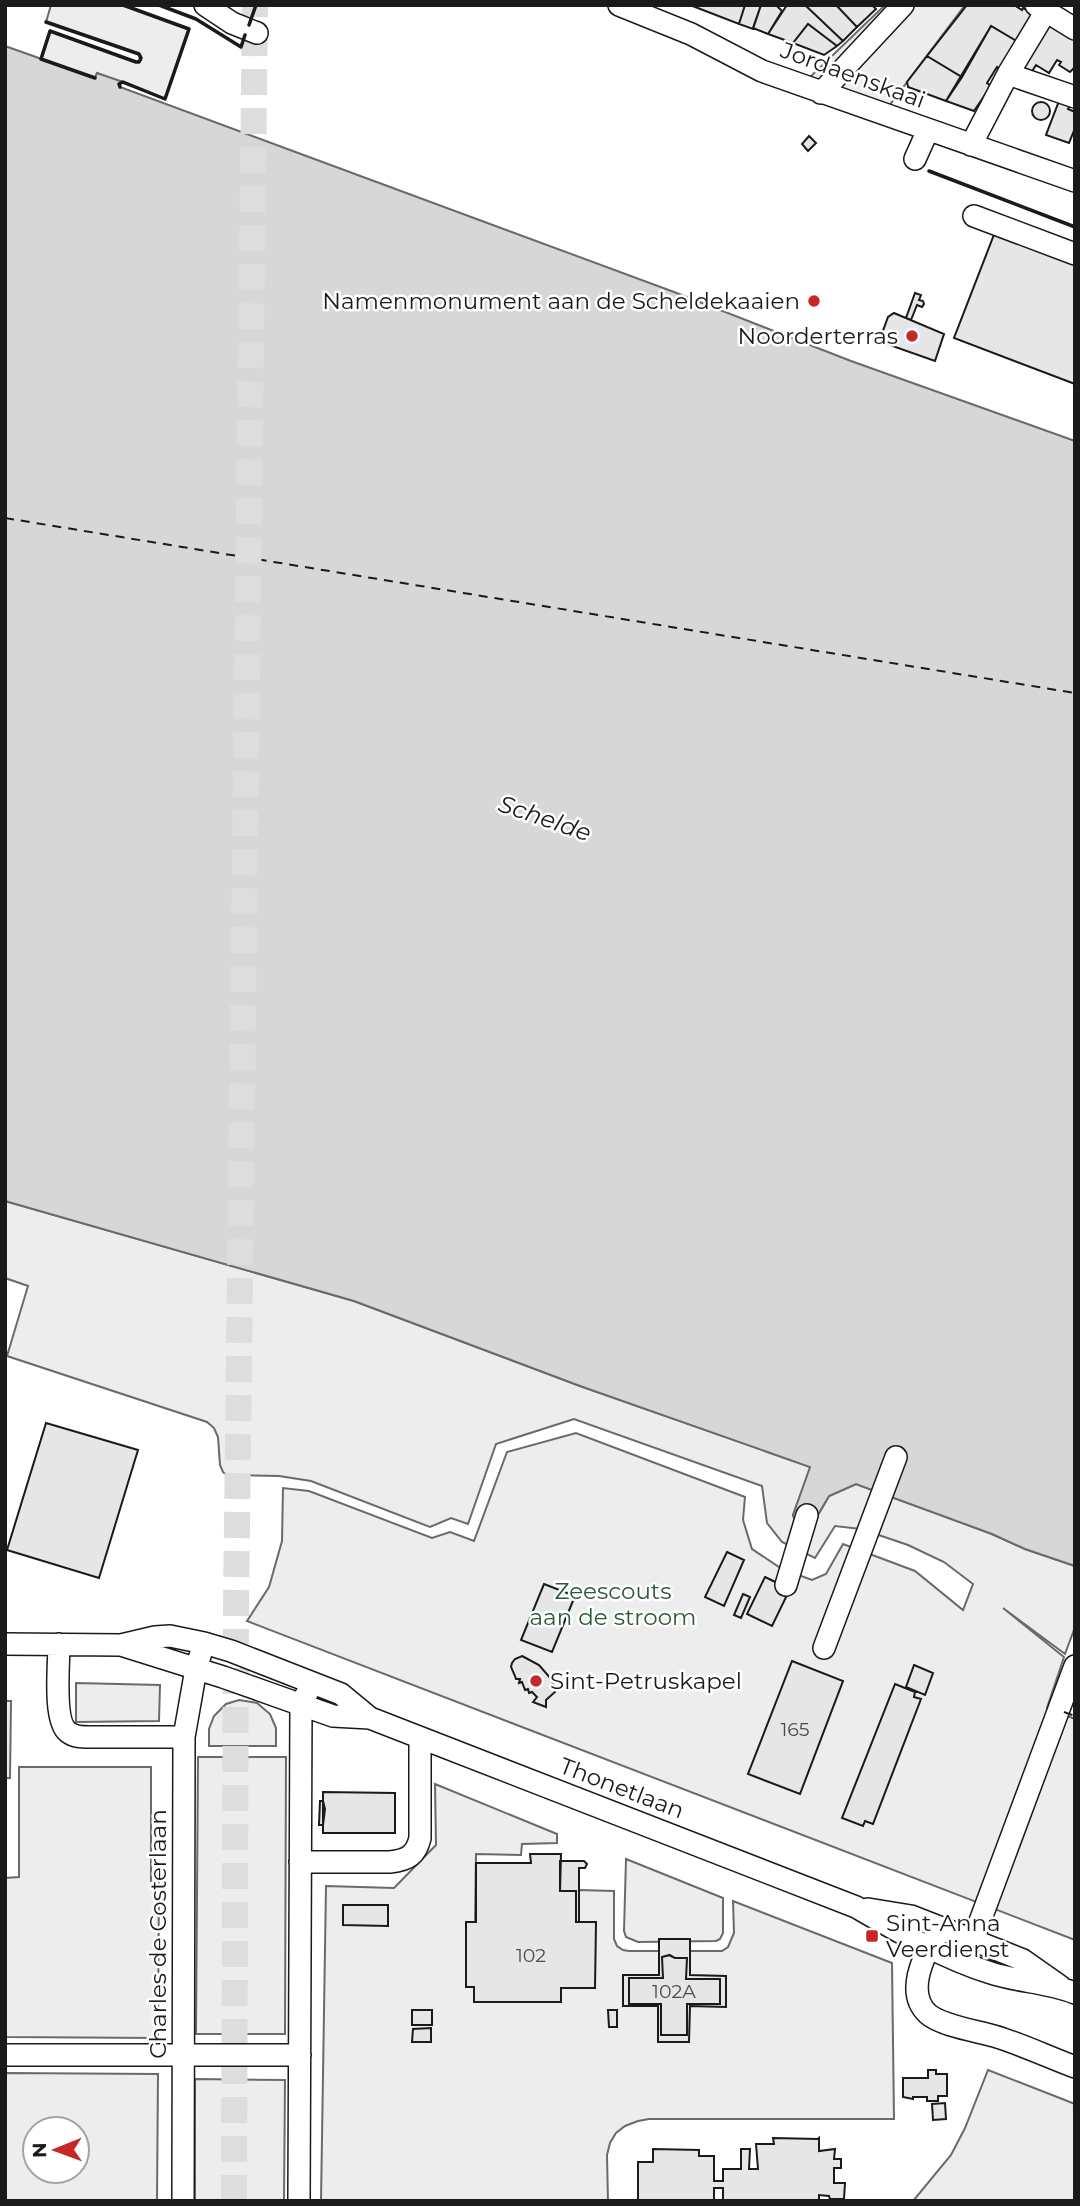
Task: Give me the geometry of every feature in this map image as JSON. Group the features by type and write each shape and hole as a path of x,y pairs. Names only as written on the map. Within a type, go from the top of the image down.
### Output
{"street":[{"path":"205,5 235,14 257,33"},
{"name":"Jordaenskaai","path":"618,5 691,34 762,71 1075,181"},
{"path":"821,93 904,5"},
{"path":"971,145 1041,8 1075,29"},
{"path":"1008,74 1075,97"},
{"path":"915,159 928,130"},
{"path":"974,216 1075,254"},
{"path":"824,1648 896,1457"},
{"path":"786,1586 807,1515"},
{"name":"Thonetlaan","path":"5,1644 121,1645 155,1636 170,1636 230,1651 341,1695 370,1718 856,1907 928,1948 988,1972 1070,1991"},
{"path":"196,1669 204,1643"},
{"path":"59,1644 59,1717 65,1731 77,1737 184,1737"},
{"name":"Thonetlaan","path":"121,1645 332,1716 370,1718"},
{"path":"973,1940 1075,1666"},
{"name":"Charles de Costerlaan","path":"183,2201 184,1737 196,1669"},
{"path":"299,2201 301,1705 312,1683"},
{"path":"300,1861 390,1862 411,1857 420,1838 420,1738"},
{"name":"Thonetlaan","path":"856,1907 911,1916 973,1940 1023,1960 1070,1991"},
{"path":"952,1932 944,1931 936,1936 919,1969 917,1990 920,2005 930,2016 1075,2067"},
{"path":"5,2056 300,2055"}],"shaded area":[{"path":"51,5 123,5 189,29 165,99 97,73 95,78 41,59 50,31 136,62 141,60 138,54 46,22"},
{"path":"885,5 965,5 889,106 810,77"},
{"path":"5,1201 354,1301 580,1386 811,1467 793,1515 803,1541 829,1496 856,1484 1075,1566 1075,1627 1065,1654 1003,1608 1064,1657 1047,1708 1075,1719 1075,1940 247,1621 269,1587 282,1541 283,1488 309,1491 432,1538 450,1532 474,1541 507,1452 576,1433 745,1497 743,1520 752,1549 782,1569 812,1580 826,1574 843,1544 915,1571 963,1610 973,1584 944,1562 908,1545 861,1529 835,1526 815,1558 782,1542 767,1523 762,1486 574,1419 496,1444 468,1524 451,1518 430,1527 311,1481 279,1476 227,1475 220,1465 218,1437 207,1422 7,1356 28,1286 5,1278"},
{"path":"76,1683 160,1685 159,1721 76,1722"},
{"path":"239,1700 257,1703 270,1714 276,1728 276,1746 209,1746 209,1729 214,1716 226,1704"},
{"path":"5,1701 11,1701 10,1778 5,1778"},
{"path":"198,1757 286,1757 285,2034 196,2034"},
{"path":"19,1767 151,1767 151,1881 159,1881 158,2038 5,2037 5,1878 19,1877"},
{"path":"435,1784 557,1834 557,1843 522,1844 521,1855 476,1854 475,1922 466,1922 466,1987 474,1987 475,2002 560,2002 560,1988 579,1922 579,1890 614,1891 614,1939 617,1946 629,1951 722,1951 728,1947 734,1933 733,1901 892,1963 894,2119 638,2121 616,2133 610,2143 607,2155 608,2201 321,2201 326,1886 394,1888 436,1845"},
{"path":"626,1859 723,1898 723,1933 720,1939 638,1942 626,1937"},
{"path":"988,2070 1075,2104 1075,2201 913,2201 951,2155"},
{"path":"5,2073 158,2074 157,2201 5,2201"},
{"path":"195,2079 285,2080 284,2201 195,2201"}],"water":[{"name":"Schelde","path":"5,46 95,78 97,73 123,82 119,84 120,87 674,292 851,361 1075,441 1075,1566 856,1484 829,1496 802,1542 793,1515 810,1467 580,1386 354,1301 5,1201"}],"building":[{"path":"690,5 745,5 739,24"},
{"path":"745,5 761,5 753,29 739,24"},
{"path":"761,5 776,5 782,11 768,34 753,28"},
{"path":"787,5 805,5 843,41 837,46 808,24 793,43 768,34"},
{"path":"805,5 836,5 857,27 843,41"},
{"path":"836,5 872,5 876,9 857,27"},
{"path":"967,5 1014,5 1037,16 1020,43 991,26 962,77 927,56"},
{"path":"1038,16 1075,39 1075,71 1073,69 1070,72 1059,65 1061,62 1057,60 1049,73 1036,65 1031,73 1017,64"},
{"path":"808,24 837,46 824,55 793,43"},
{"path":"991,26 1020,43 1001,70 997,67 987,83 991,86 974,111 946,101"},
{"path":"927,56 962,77 946,101 908,87 907,82"},
{"path":"1059,101 1070,105 1068,109 1075,112 1075,128 1069,143 1046,135"},
{"path":"1041,102 1047,105 1050,111 1047,117 1041,120 1035,117 1032,111 1035,105"},
{"path":"809,136 816,143 808,151 802,144"},
{"path":"995,232 1075,263 1075,384 954,338"},
{"path":"915,293 921,295 919,300 924,304 922,307 917,305 911,320 906,318"},
{"name":"Noorderterras","path":"894,313 944,334 935,361 881,342 888,317"},
{"path":"46,1423 138,1450 99,1578 7,1550"},
{"path":"727,1552 744,1560 724,1606 705,1597"},
{"path":"765,1577 790,1589 772,1626 747,1614"},
{"path":"544,1584 575,1596 552,1652 521,1640"},
{"path":"743,1594 750,1597 741,1618 734,1615"},
{"name":"Sint-Petruskapel","path":"522,1656 539,1665 552,1680 555,1692 546,1700 546,1707 533,1702 537,1697 532,1692 529,1693 528,1689 525,1690 522,1682 519,1683 520,1679 516,1679 512,1663"},
{"path":"792,1661 843,1681 800,1794 748,1774"},
{"path":"914,1665 933,1673 925,1695 906,1687"},
{"path":"895,1684 915,1692 914,1697 921,1699 873,1824 865,1821 863,1826 842,1818"},
{"path":"323,1792 395,1793 395,1833 323,1833"},
{"path":"320,1801 323,1801 325,1809 323,1825 319,1825"},
{"path":"530,1854 561,1854 560,1891 576,1891 576,1922 596,1922 595,1988 561,1988 561,2002 474,2002 474,1987 466,1987 466,1922 476,1922 476,1863 531,1863"},
{"path":"560,1861 584,1861 587,1864 585,1868 579,1868 579,1922 576,1922 576,1891 560,1891"},
{"path":"343,1905 388,1905 388,1926 343,1925"},
{"path":"659,1939 690,1939 690,1975 726,1976 726,2007 690,2006 689,2042 658,2042 658,2006 623,2006 623,1975 659,1975","holes":["669,1955 687,1958 686,1979 720,1979 720,2004 687,2004 687,2035 661,2035 661,2004 629,2004 629,1978 663,1978 662,1957"]},
{"path":"670,1955 687,1958 686,1979 720,1979 720,2004 687,2004 687,2035 661,2035 661,2004 629,2004 629,1978 663,1978 662,1957"},
{"path":"412,2010 432,2010 432,2025 412,2025"},
{"path":"608,2010 617,2010 617,2027 609,2027"},
{"path":"431,2028 431,2042 412,2042 413,2029"},
{"path":"928,2070 936,2070 936,2074 947,2074 947,2096 938,2096 938,2101 927,2101 927,2097 903,2097 903,2078 928,2078"},
{"path":"945,2103 946,2119 933,2120 932,2104"},
{"path":"773,2138 819,2138 819,2151 835,2149 834,2159 841,2159 841,2168 834,2168 834,2183 845,2183 844,2199 830,2199 829,2196 819,2195 819,2201 723,2201 723,2188 714,2188 714,2201 638,2201 638,2162 653,2162 653,2149 699,2150 699,2156 714,2156 714,2181 723,2181 723,2169 741,2169 741,2149 750,2149 749,2169 758,2169 756,2144 774,2144"}],"ferry route":[{"path":"5,518 1075,693"}],"tunnel":[{"path":"234,2201 236,1607 255,5"}],"fence":[{"path":"1064,1712 1075,1716"}],"wall":[{"path":"120,87 119,84 123,82 165,99 189,29 123,5"},
{"path":"159,5 196,19 241,47 245,35"},
{"path":"249,25 256,5"},
{"path":"46,22 139,54 141,58 136,62 50,31 41,59 95,78"},
{"path":"929,171 1075,227"}],"place":[{"name":"Namenmonument aan de Scheldekaaien","path":"814,301"},
{"name":"Noorderterras","path":"912,336"},
{"name":"Sint-Petruskapel","path":"536,1681"},
{"name":"Sint-Anna Veerdienst","path":"872,1936"}],"park label":[{"name":"Zeescouts aan de stroom","path":"613,1604"}]}
